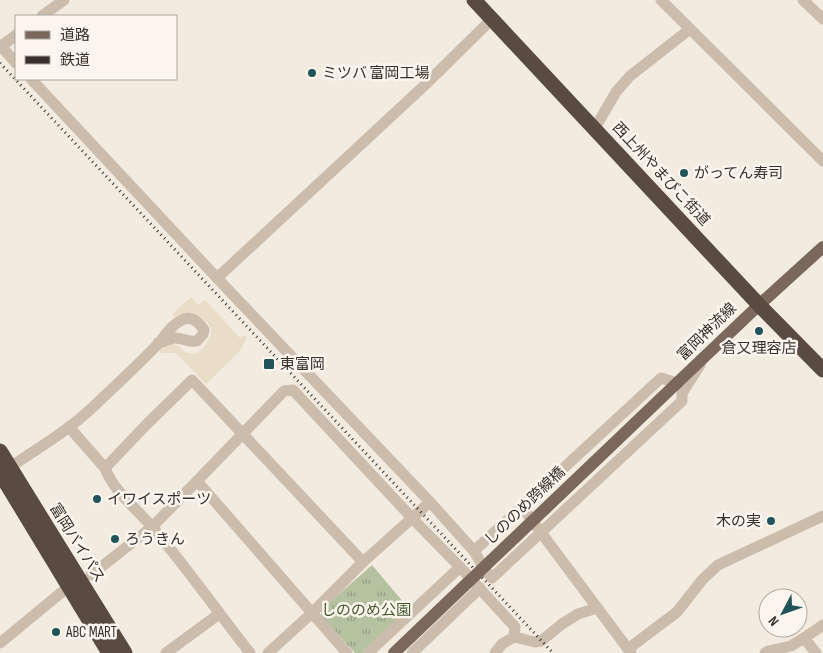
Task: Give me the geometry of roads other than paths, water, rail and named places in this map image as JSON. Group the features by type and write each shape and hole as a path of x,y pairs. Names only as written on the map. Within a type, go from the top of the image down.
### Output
{"highway":[{"name":"西上州やまびこ街道","path":"474,0 759,305 823,370"},
{"name":"富岡バイパス","path":"0,451 3,470 68,587 109,653"},
{"name":"富岡バイパス","path":"3,470 125,653"}],"main road":[{"name":"富岡神流線","path":"677,383 823,247"},
{"name":"しののめ跨線橋","path":"394,653 677,383"}],"street":[{"path":"43,15 64,0"},
{"path":"803,0 823,20"},
{"path":"669,3 690,29 823,160"},
{"path":"217,278 426,84 492,19"},
{"path":"594,128 616,92 630,76 690,29"},
{"path":"15,36 0,46 15,62"},
{"path":"32,80 430,502 474,551 492,578 682,401 682,393 706,355"},
{"path":"3,470 67,429 93,407 158,344"},
{"path":"474,551 661,378 677,383"},
{"path":"105,468 192,380 363,562"},
{"path":"91,576 152,527 284,391 293,390 515,627 514,637"},
{"path":"67,429 105,468 108,477 183,565 250,653"},
{"path":"197,481 347,653"},
{"path":"268,653 363,562 430,502"},
{"path":"522,507 630,651 677,612 702,580 718,565 823,516"},
{"path":"368,653 460,567"},
{"path":"0,643 68,587"},
{"path":"412,653 480,588"},
{"path":"494,653 502,644 514,637 535,642 541,641 578,614 597,608"},
{"path":"166,653 219,614"},
{"path":"808,635 823,625"},
{"path":"765,653 791,646 804,638 816,653"}],"railway":[{"path":"0,63 15,79"},
{"path":"16,80 553,653"}],"place":[{"name":"ミツバ 富岡工場","path":"312,73"},
{"name":"がってん寿司","path":"684,173"},
{"name":"倉又理容店","path":"759,331"},
{"name":"東富岡","path":"269,364"},
{"name":"イワイスポーツ","path":"97,499"},
{"name":"木の実","path":"771,521"},
{"name":"ろうきん","path":"115,539"},
{"name":"ABC MART","path":"56,632"}],"park label":[{"name":"しののめ公園","path":"366,610"}]}
